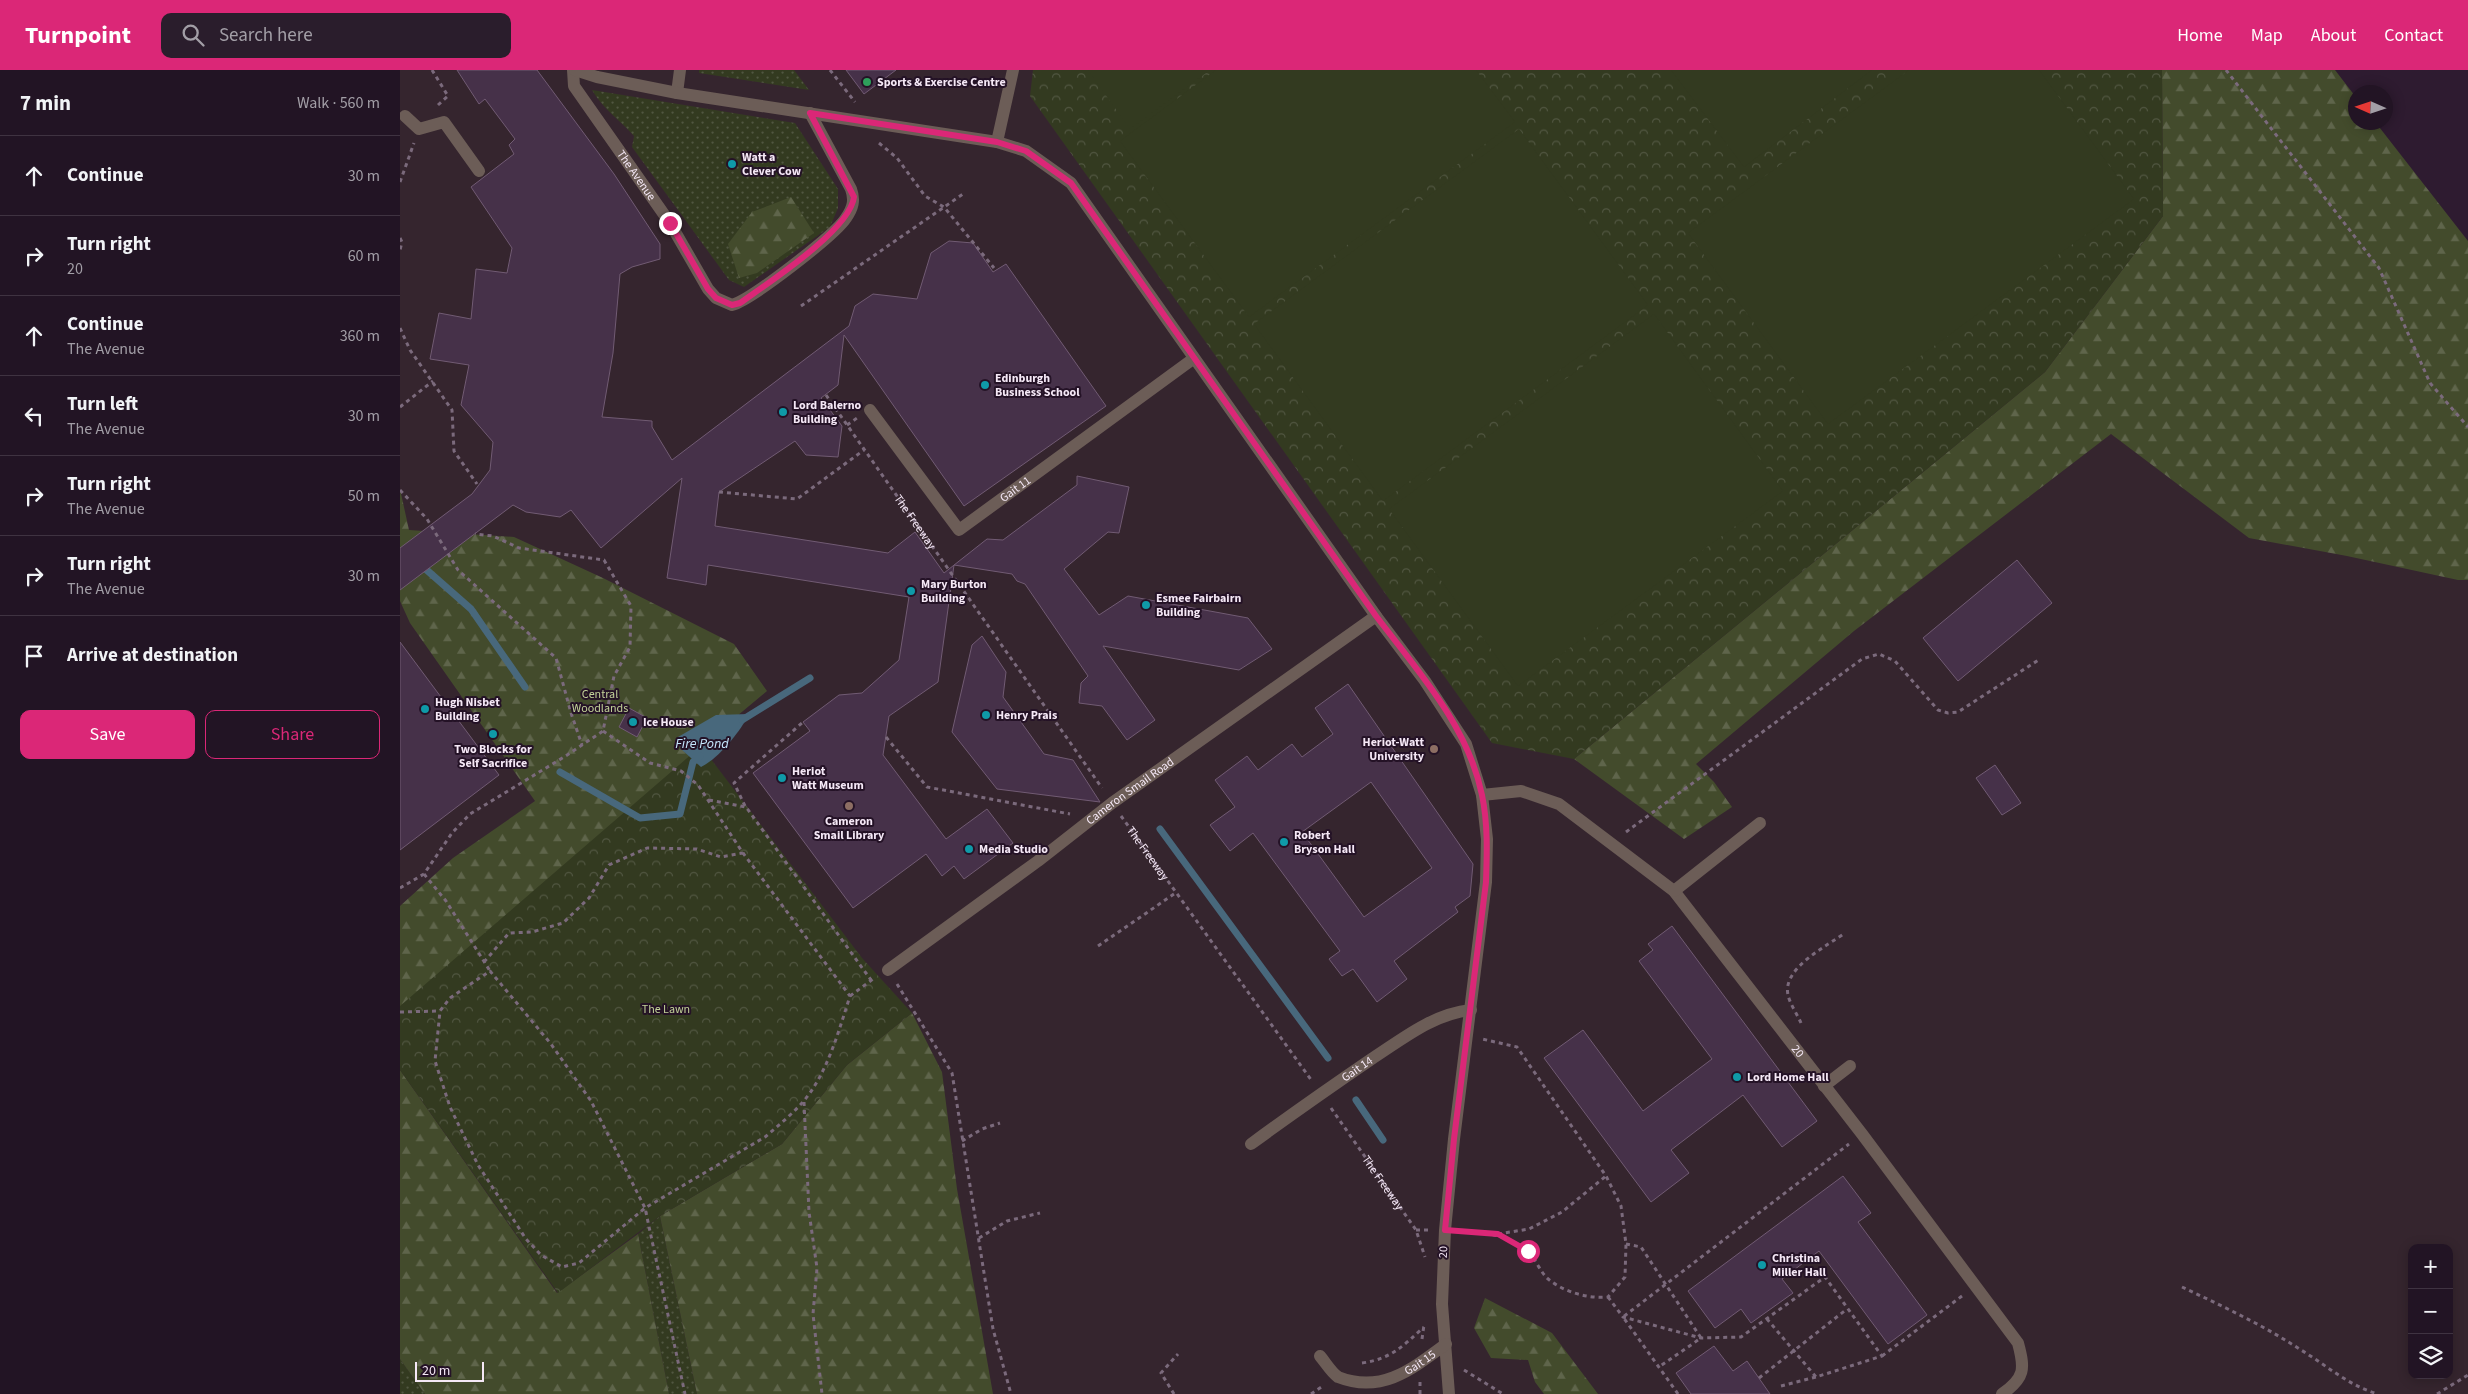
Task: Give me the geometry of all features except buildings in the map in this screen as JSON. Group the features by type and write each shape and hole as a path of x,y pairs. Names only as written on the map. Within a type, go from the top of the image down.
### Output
{"street":[{"name":"The Avenue","path":"810,113 851,189 854,197 853,204 837,228 759,290 740,303 732,305 716,298 698,274 670,223 574,86 574,70 597,77 677,93 810,113 997,142 1026,151 1071,183 1193,359 1376,616 1447,712 1466,744 1482,794 1487,840 1486,882 1471,1010"},
{"path":"677,93 680,70"},
{"path":"997,142 1013,70"},
{"path":"402,115 419,129 444,122 479,171"},
{"name":"Gait 11","path":"870,410 959,530 1193,359"},
{"name":"Cameron Smail Road","path":"888,970 1112,803 1376,616"},
{"name":"20","path":"1482,794 1521,792 1559,804 1674,891 1862,1134 2018,1343 2024,1364 2018,1383 2002,1394"},
{"path":"1674,891 1760,823"},
{"name":"20","path":"1446,1344 1442,1304 1445,1230 1454,1139 1471,1010"},
{"name":"Gait 14","path":"1251,1144 1320,1093 1430,1021 1452,1012 1471,1010"},
{"path":"1824,1086 1850,1066"},
{"path":"1446,1344 1449,1394"},
{"name":"Gait 15","path":"1320,1356 1337,1376 1368,1391 1384,1389 1446,1344"}],"path":[{"path":"830,70 855,101 855,120"},
{"path":"2226,70 2379,268 2430,383 2468,427"},
{"path":"870,142 879,143 897,158 926,196 944,207 994,268"},
{"path":"801,306 963,194"},
{"path":"400,238 402,242 400,250"},
{"path":"400,328 410,350 452,410 454,451 477,484"},
{"path":"400,407 433,381"},
{"name":"The Freeway","path":"826,395 1112,803 1416,1230 1426,1262"},
{"path":"719,492 797,499 864,450"},
{"path":"400,490 427,519 458,570 556,658 582,745"},
{"path":"400,888 424,874 452,833 470,814 603,731 614,676 630,646 631,606 604,560 520,548 493,536 475,534"},
{"path":"1611,843 1862,659 1879,654 1895,661 1938,710 1948,714 1958,712 2040,659"},
{"path":"803,722 734,783 746,807 872,980"},
{"path":"603,731 650,762 681,771 698,785 743,853 850,996"},
{"path":"886,737 927,786 1092,818"},
{"path":"709,800 746,807"},
{"path":"484,962 509,933 532,932 563,923 589,898 609,866 646,848 697,849 721,857 743,853"},
{"path":"424,874 446,901 490,971 551,1044 591,1101 645,1208 685,1394"},
{"path":"1098,946 1177,892"},
{"path":"1804,1030 1788,995 1788,981 1795,969 1845,933"},
{"path":"490,971 450,998 440,1011 435,1061 450,1107 478,1166 526,1239 541,1255 562,1267 579,1263 645,1208 765,1137 804,1102 834,1045 850,996 888,970 952,1074 993,1329 1011,1394"},
{"path":"400,1012 440,1011"},
{"path":"1479,1033 1478,1038 1517,1047 1606,1176 1621,1206 1626,1244 1625,1277 1608,1297 1598,1298 1566,1290 1547,1278 1528,1251 1498,1234"},
{"path":"804,1102 809,1212 817,1268 813,1314 822,1394"},
{"path":"962,1141 982,1129 1000,1123"},
{"path":"1623,1317 1862,1134"},
{"path":"1416,1230 1498,1234 1530,1228 1562,1212 1606,1176"},
{"path":"979,1238 1007,1221 1040,1213"},
{"path":"1626,1244 1642,1247 1701,1338"},
{"path":"1623,1317 1701,1338 1741,1337 1826,1277 1882,1356"},
{"path":"1781,1386 1882,1356 1976,1285"},
{"path":"2182,1287 2245,1317 2292,1344 2362,1390 2378,1394"},
{"path":"1608,1297 1678,1394"},
{"path":"1759,1378 1847,1309"},
{"path":"1311,1394 1353,1364 1378,1361 1398,1351 1424,1327 1424,1318"},
{"path":"1767,1319 1816,1377"},
{"path":"1659,1367 1701,1338"},
{"path":"1174,1394 1161,1373 1178,1354"},
{"path":"2437,1394 2468,1375"}],"shaded area":[{"name":"Heriot-Watt University","path":"400,70 2327,70 2348,108 2348,130 2363,130 2468,250 2468,1394 400,1394"}],"green space":[{"path":"699,70 794,70 809,90 699,73"},
{"path":"1033,70 2162,70 2163,216 2045,372 1574,759 1492,743 1030,96"},
{"path":"1088,70 1210,70 1130,129"},
{"path":"1216,70 1476,70 1515,122 1249,317 1120,141"},
{"path":"1671,70 1872,70 1744,167"},
{"path":"1909,70 2039,70 2134,199 1828,424 1688,233"},
{"path":"2162,70 2335,70 2348,87 2348,130 2381,130 2468,241 2468,580 2458,580 2347,556 2249,538 2111,434 1854,631 1696,764 1714,782 1732,807 1684,839 1574,759 2045,372 2163,216"},
{"path":"592,90 795,123 838,189 838,208 830,227 744,287 729,280 632,147 634,136 606,109"},
{"path":"1519,129 1648,305 1383,501 1254,324"},
{"path":"791,197 814,233 757,273 739,278 728,244 752,212"},
{"path":"1654,314 1783,491 1518,686 1389,509"},
{"name":"Central Woodlands","path":"400,489 409,530 514,537 603,578 734,644 767,691 701,746 400,1026 400,906 453,858 535,801 410,623 400,601"},
{"name":"The Lawn","path":"701,746 862,958 912,1013 847,1065 782,1144 660,1216 558,1293 400,1070 400,1006"},
{"path":"912,1013 942,1072 957,1189 993,1394 697,1394 660,1216 782,1144 847,1065"},
{"path":"400,1070 557,1293 638,1234 669,1394 425,1394 400,1359"},
{"path":"660,1216 697,1394 669,1394 638,1234"},
{"path":"1485,1298 1552,1333 1598,1394 1544,1394 1535,1382 1528,1360 1491,1358 1474,1328"},
{"path":"400,1359 425,1394 400,1394"}],"water":[{"name":"Fire Pond","path":"749,714 728,744 701,767 681,749 678,737 716,715"}],"waterway":[{"path":"421,565 471,609 525,687"},
{"path":"742,720 810,678"},
{"path":"560,772 640,818 680,814 693,762 700,756"},
{"path":"1160,829 1328,1058"},
{"path":"1356,1100 1383,1140"}],"place":[{"name":"Sports & Exercise Centre","path":"867,82"},
{"name":"Watt a Clever Cow","path":"732,164"},
{"name":"Edinburgh Business School","path":"985,385"},
{"name":"Lord Balerno Building","path":"783,412"},
{"name":"Mary Burton Building","path":"911,591"},
{"name":"Esmee Fairbairn Building","path":"1146,605"},
{"name":"Hugh Nisbet Building","path":"425,709"},
{"name":"Henry Prais","path":"986,715"},
{"name":"Ice House","path":"633,722"},
{"name":"Two Blocks for Self Sacrifice","path":"493,734"},
{"name":"Heriot-Watt University","path":"1434,749"},
{"name":"Heriot Watt Museum","path":"782,778"},
{"name":"Cameron Smail Library","path":"849,806"},
{"name":"Robert Bryson Hall","path":"1284,842"},
{"name":"Media Studio","path":"969,849"},
{"name":"Lord Home Hall","path":"1737,1077"},
{"name":"Christina Miller Hall","path":"1762,1265"}],"route":[{"path":"670,223 708,289 716,298 732,305 740,303 801,258 837,228 846,217 853,204 854,197 810,113 997,142 1026,151 1071,183 1193,359 1376,616 1425,680 1466,744 1482,794 1487,840 1486,882 1454,1139 1445,1230 1498,1234 1528,1251"}]}
